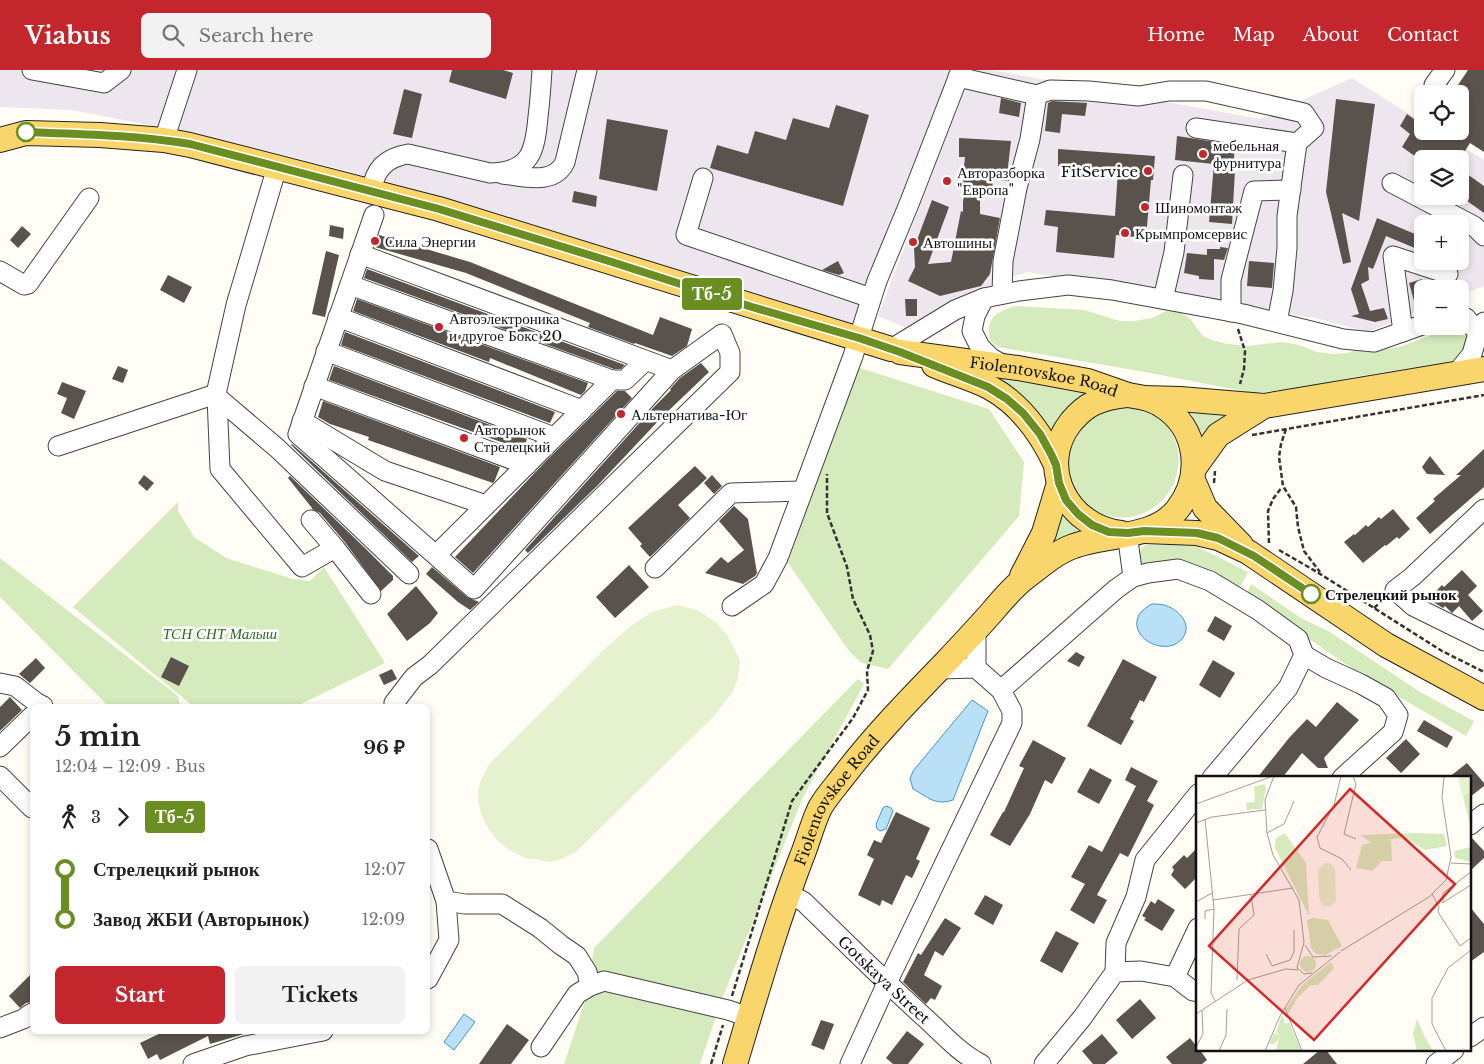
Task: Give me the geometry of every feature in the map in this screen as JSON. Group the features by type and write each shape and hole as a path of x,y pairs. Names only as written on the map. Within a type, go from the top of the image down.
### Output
{"main road":[{"name":"Fiolentovskoe Road","path":"0,140 26,132 100,135 190,144 439,209 896,350 988,387 1007,399 1023,413 1040,434 1066,500 1078,514 1092,525 1109,532 1136,532"},
{"name":"Fiolentovskoe Road","path":"896,350 1005,366 1088,381 1137,396 1162,406 1176,417 1186,432 1201,472"},
{"name":"Fiolentovskoe Road","path":"1018,583 1044,533 1057,474 1058,446 1066,429 1077,414 1092,403 1109,397 1137,396 1264,406 1484,369"},
{"name":"Fiolentovskoe Road","path":"735,1064 738,1014 788,893 820,808 860,755 1018,583 1055,555 1071,547 1088,541 1136,532 1161,524 1175,512 1186,498 1201,472 1218,435 1264,406"},
{"path":"1201,472 1205,508 1386,646 1484,698"},
{"path":"1136,532 1197,533 1255,545"}],"street":[{"path":"32,70 104,83 121,70"},
{"path":"164,140 188,70"},
{"path":"490,173 504,172 517,168 528,158 535,146 542,70"},
{"path":"371,192 373,180 378,170 397,156 408,154 490,173 547,177 558,172 565,162 588,70"},
{"path":"732,606 764,584 778,558 859,338 877,281 959,74 1038,94 1050,90 1090,91 1139,96 1169,91 1206,90 1304,113 1314,128 1297,143 1287,216 1284,282 1277,322"},
{"path":"1005,366 991,358 980,346 972,331 975,316 993,296 1030,139 1038,94"},
{"path":"1196,128 1297,143"},
{"path":"277,167 236,305 216,396 220,469 302,567 335,548"},
{"path":"1164,299 1174,252 1183,175"},
{"path":"704,178 686,235 871,298"},
{"path":"1392,183 1474,226 1484,236"},
{"path":"1231,312 1232,280 1254,190 1290,190"},
{"path":"0,271 24,285 28,284 89,198"},
{"path":"374,215 298,434 474,589 672,370 722,334 730,353 730,372 430,665 414,677 394,704"},
{"path":"360,254 672,370"},
{"path":"1403,332 1393,256 1448,274"},
{"path":"350,285 612,380 625,380 644,360"},
{"path":"896,350 955,310 993,296 1019,290 1068,285 1112,290 1231,312 1343,339 1374,342 1414,327"},
{"path":"338,318 582,410"},
{"path":"1455,375 1472,354 1481,327 1469,320"},
{"path":"326,351 554,437"},
{"path":"436,555 612,380"},
{"path":"314,386 526,465"},
{"path":"58,446 216,396"},
{"path":"216,396 277,448 409,574"},
{"path":"302,421 385,472 486,505"},
{"path":"655,568 731,493 802,492"},
{"path":"1484,509 1412,577 1395,590 1413,606 1484,641"},
{"path":"311,520 371,594"},
{"path":"1133,577 1136,532"},
{"path":"1001,690 1116,589 1133,577 1178,569 1210,581 1258,610 1298,639 1304,655 1386,698 1398,715 1393,732 1344,776"},
{"path":"976,630 976,668"},
{"path":"1214,776 1288,688 1304,655"},
{"path":"850,1064 1012,723 1012,711 1001,690 976,668 939,669"},
{"path":"0,684 14,686 37,704"},
{"path":"0,747 30,718"},
{"path":"0,776 30,806"},
{"path":"1044,1064 1082,1018 1115,972 1116,944 1136,897 1145,860 1196,796"},
{"path":"1472,823 1484,814"},
{"path":"430,854 446,901 449,940 430,975"},
{"name":"Gotskaya Street","path":"788,893 804,902 887,983 965,1054 981,1064"},
{"path":"446,901 465,904 502,904 540,928 561,946 577,956 587,972 590,986"},
{"path":"1175,977 1196,932"},
{"path":"1115,972 1141,970 1175,977 1196,992"},
{"path":"541,1047 577,994 590,986 604,982 738,1014"},
{"path":"0,1028 30,1014"},
{"path":"1472,1036 1484,1027"},
{"path":"193,1064 245,1046 307,1034"},
{"path":"1436,1064 1451,1052"}],"path":[{"path":"1231,312 1245,351 1244,369 1240,384"},
{"path":"1245,439 1252,435 1484,395"},
{"path":"1286,429 1279,457 1283,486 1296,507 1304,551 1322,575"},
{"path":"711,1064 738,1014 792,801 853,718 868,690 867,671 873,651 870,635 853,599 847,567 826,513 827,469"},
{"path":"1201,472 1214,483 1217,490"},
{"path":"1255,545 1268,543 1268,511 1273,499 1283,486"},
{"path":"1277,548 1442,651 1484,672"}],"shaded area":[{"path":"0,70 951,70 854,326 351,172 211,137 71,110 0,107"},
{"path":"972,70 992,70 1260,119 1352,78 1414,117 1414,140 1452,140 1468,150 1414,150 1414,205 1469,205 1469,151 1484,160 1484,286 1469,292 1469,280 1414,280 1414,313 1368,332 1319,319 1027,272 968,294 909,329 878,316"}],"green space":[{"path":"1015,306 1084,310 1120,321 1135,321 1152,318 1166,311 1179,311 1190,319 1203,336 1212,340 1248,346 1281,342 1299,345 1317,352 1333,354 1348,353 1355,350 1372,352 1402,346 1432,335 1469,335 1469,329 1471,330 1465,354 1453,361 1348,378 1307,388 1254,393 998,347 990,341 989,327 993,318 1002,311"},
{"path":"857,367 989,409 1024,462 1019,516 888,669 862,663 849,651 788,563"},
{"path":"962,372 1091,390 1066,410 1048,436"},
{"path":"1122,403 1141,407 1156,414 1172,434 1178,451 1178,467 1174,482 1167,495 1157,505 1144,513 1130,517 1115,517 1089,508 1077,495 1068,478 1064,462 1068,447 1081,420"},
{"path":"1184,407 1241,415 1204,438 1191,414"},
{"name":"ТСН СНТ Малыш","path":"178,502 178,511 194,537 226,558 293,579 310,581 324,567 385,663 301,704 191,704 73,607"},
{"path":"1058,512 1078,531 1047,545"},
{"path":"1192,544 1248,572 1237,593 1142,565 1138,558 1139,552 1145,545"},
{"path":"0,558 178,696 180,704 106,704 0,597"},
{"path":"1251,584 1301,618 1330,632 1420,692 1474,721 1466,736 1360,674 1246,595"},
{"path":"677,605 697,610 716,622 727,635 740,660 738,678 732,693 714,716 575,853 557,861 549,862 525,857 501,844 488,829 478,801 481,781 489,764 610,644 632,625 652,612"},
{"path":"858,679 864,684 803,797 722,999 700,1064 564,1064 590,986 594,948"}],"water":[{"path":"1152,604 1161,604 1169,607 1182,616 1186,631 1178,643 1170,646 1152,644 1139,633 1138,617 1142,611"},
{"path":"972,700 988,711 953,800 941,802 932,800 913,789 910,779 913,771"},
{"path":"886,806 893,811 886,829 880,831 877,829 876,824 883,808"},
{"path":"464,1014 475,1022 454,1050 444,1042"}],"building":[{"path":"452,70 503,70 513,73 506,99 449,82"},
{"path":"1468,70 1484,70 1484,152 1470,143 1466,150 1414,150 1414,155 1402,147 1410,134 1400,126 1407,114 1414,119 1414,140 1469,140 1469,85 1458,85"},
{"path":"404,89 422,94 412,138 393,134"},
{"path":"1001,98 1021,103 1019,117 999,113"},
{"path":"1336,99 1375,104 1359,221 1342,213 1351,262 1343,264 1326,192"},
{"path":"1052,101 1087,103 1085,116 1062,114 1060,133 1045,131 1048,103"},
{"path":"836,105 869,115 843,206 710,168 717,145 748,154 755,131 786,140 793,118 829,128"},
{"path":"607,119 668,130 657,191 599,179"},
{"path":"1177,136 1235,145 1232,224 1209,222 1214,164 1175,160"},
{"path":"959,138 1011,141 1008,167 1011,167 1007,181 993,179 992,190 980,189 980,214 1000,218 990,274 981,286 940,296 908,281 915,267 914,248 932,200 949,207 928,264 951,262 961,211 963,212 966,187 962,186 965,157 959,157"},
{"path":"1058,149 1155,156 1146,238 1116,235 1114,258 1056,252 1058,227 1044,225 1046,210 1115,216 1118,170 1058,166"},
{"path":"1469,175 1484,186 1484,213 1469,202"},
{"path":"574,191 597,196 596,207 572,202"},
{"path":"1377,218 1414,234 1414,248 1386,236 1373,269 1368,267 1369,280 1361,284 1370,311 1384,308 1388,319 1375,322 1351,316 1359,314 1351,289"},
{"path":"330,225 344,228 343,239 329,236"},
{"path":"22,226 31,234 18,248 10,240"},
{"path":"379,235 470,262 653,335 660,317 692,329 687,346 672,356 634,344 588,327 590,323 466,273 375,247"},
{"path":"1220,247 1228,248 1224,260 1214,259 1214,280 1199,279 1199,276 1184,273 1187,253 1207,255 1207,249 1220,249"},
{"path":"326,251 339,255 325,317 312,314"},
{"path":"838,261 844,273 839,275 822,270"},
{"path":"1249,261 1274,263 1272,288 1247,286"},
{"path":"367,269 625,365 621,369 614,369 364,278"},
{"path":"168,275 192,287 184,303 160,290"},
{"path":"1414,281 1414,301 1409,283"},
{"path":"357,299 588,383 585,391 581,395 490,358 489,362 353,311"},
{"path":"905,299 917,299 917,316 906,316"},
{"path":"345,332 555,412 550,423 341,345"},
{"path":"701,363 709,372 528,553 525,550 680,378"},
{"path":"118,366 128,370 123,383 112,379"},
{"path":"334,366 527,439 523,450 329,380"},
{"path":"62,382 86,391 74,419 61,413 67,398 57,394"},
{"path":"617,391 625,391 632,398 473,573 455,557 546,461"},
{"path":"323,401 500,467 495,480 493,483 368,440 369,437 330,424 318,417"},
{"path":"292,444 419,556 412,562"},
{"path":"1484,449 1484,487 1430,534 1416,518 1435,501 1433,499 1461,475 1456,475"},
{"path":"1430,456 1445,475 1427,474 1422,467"},
{"path":"695,466 707,478 678,505 690,518 650,557 628,528"},
{"path":"144,475 154,483 147,491 138,483"},
{"path":"712,475 722,486 714,494 704,483"},
{"path":"290,476 393,576 393,580 381,591 344,541 320,513 312,509 288,478"},
{"path":"734,506 748,519 757,573 743,584 705,573 721,557 728,563 744,550 719,521"},
{"path":"1393,509 1410,529 1399,539 1397,537 1385,545 1363,563 1344,542 1366,525 1368,527 1379,517 1381,519"},
{"path":"629,565 649,587 615,618 596,597"},
{"path":"432,567 467,597 479,602 470,610 458,602 426,574"},
{"path":"1462,570 1477,586 1468,595 1483,611 1472,621 1459,606 1452,613 1445,606 1443,608 1428,599 1442,585 1444,587"},
{"path":"416,586 438,613 430,623 407,641 387,614"},
{"path":"1215,616 1232,626 1224,641 1207,631"},
{"path":"1076,652 1085,657 1079,667 1067,661"},
{"path":"171,657 189,666 179,686 161,677"},
{"path":"36,658 45,668 30,683 19,674"},
{"path":"1123,659 1157,677 1144,702 1140,700 1130,719 1134,721 1121,745 1087,726"},
{"path":"1213,660 1235,673 1220,698 1199,685"},
{"path":"392,669 397,679 384,685 379,675"},
{"path":"10,697 22,710 0,731 0,707"},
{"path":"1337,702 1359,720 1324,758 1328,768 1318,768 1302,753 1284,776 1259,776 1307,719 1316,727"},
{"path":"1424,720 1453,737 1447,748 1417,731"},
{"path":"1406,739 1420,754 1401,773 1386,758"},
{"path":"1033,740 1066,758 1052,784 1045,780 1030,814 1010,846 990,835 1004,812 1024,768 1019,766"},
{"path":"1467,763 1484,783 1484,786 1472,795 1472,776 1451,776"},
{"path":"1131,767 1158,781 1147,801 1154,805 1128,857 1120,853 1097,895 1107,900 1094,924 1070,910 1085,884 1071,877 1089,845 1102,852 1136,786 1125,780"},
{"path":"1090,768 1112,780 1099,804 1077,792"},
{"path":"896,812 930,828 916,859 920,861 912,878 906,875 892,905 882,900 880,906 858,895 874,859 867,855 874,840 881,843"},
{"path":"1472,838 1484,851 1484,858 1472,869"},
{"path":"1196,849 1196,878 1185,889 1171,875 1174,870 1172,867 1184,855 1187,858"},
{"path":"985,895 1003,905 993,925 974,914"},
{"path":"1158,899 1175,910 1162,931 1144,920 1146,918 1142,916 1151,901 1155,904"},
{"path":"1472,909 1484,924 1484,952 1472,961"},
{"path":"945,918 961,928 943,956 935,951 924,975 942,986 935,1000 931,998 926,1004 903,982 918,953 921,955"},
{"path":"1056,931 1079,943 1062,973 1040,961"},
{"path":"30,975 30,1002 20,1008 9,996"},
{"path":"1140,999 1156,1018 1132,1039 1116,1020"},
{"path":"821,1020 834,1024 824,1050 811,1045"},
{"path":"507,1024 529,1040 511,1064 479,1064"},
{"path":"907,1031 924,1044 908,1064 893,1064 886,1058"},
{"path":"159,1034 244,1034 210,1044 208,1036 160,1060 157,1054 148,1059 140,1043"},
{"path":"1102,1034 1118,1053 1105,1064 1093,1064 1082,1051"},
{"path":"1190,1038 1196,1046 1196,1052 1201,1052 1207,1060 1202,1064 1172,1064 1166,1057"},
{"path":"1318,1052 1328,1052 1337,1064 1303,1064"}],"bus line":[{"name":"Тб-5","path":"26,132 100,135 190,144 439,209 900,352 988,387 1007,399 1023,413 1040,434 1051,454 1066,500 1078,514 1092,525 1109,532 1197,533 1218,538 1248,552 1311,594"}],"place":[{"name":"мебельная фурнитура","path":"1203,154"},
{"name":"FitService","path":"1148,171"},
{"name":"Авторазборка \"Европа\"","path":"947,181"},
{"name":"Шиномонтаж","path":"1145,207"},
{"name":"Крымпромсервис","path":"1125,233"},
{"name":"Сила Энергии","path":"375,241"},
{"name":"Автошины","path":"913,242"},
{"name":"Автоэлектроника и другое Бокс 20","path":"439,327"},
{"name":"Альтернатива-Юг","path":"621,414"},
{"name":"Авторынок Стрелецкий","path":"464,438"},
{"name":"Стрелецкий рынок","path":"1311,594"}]}
